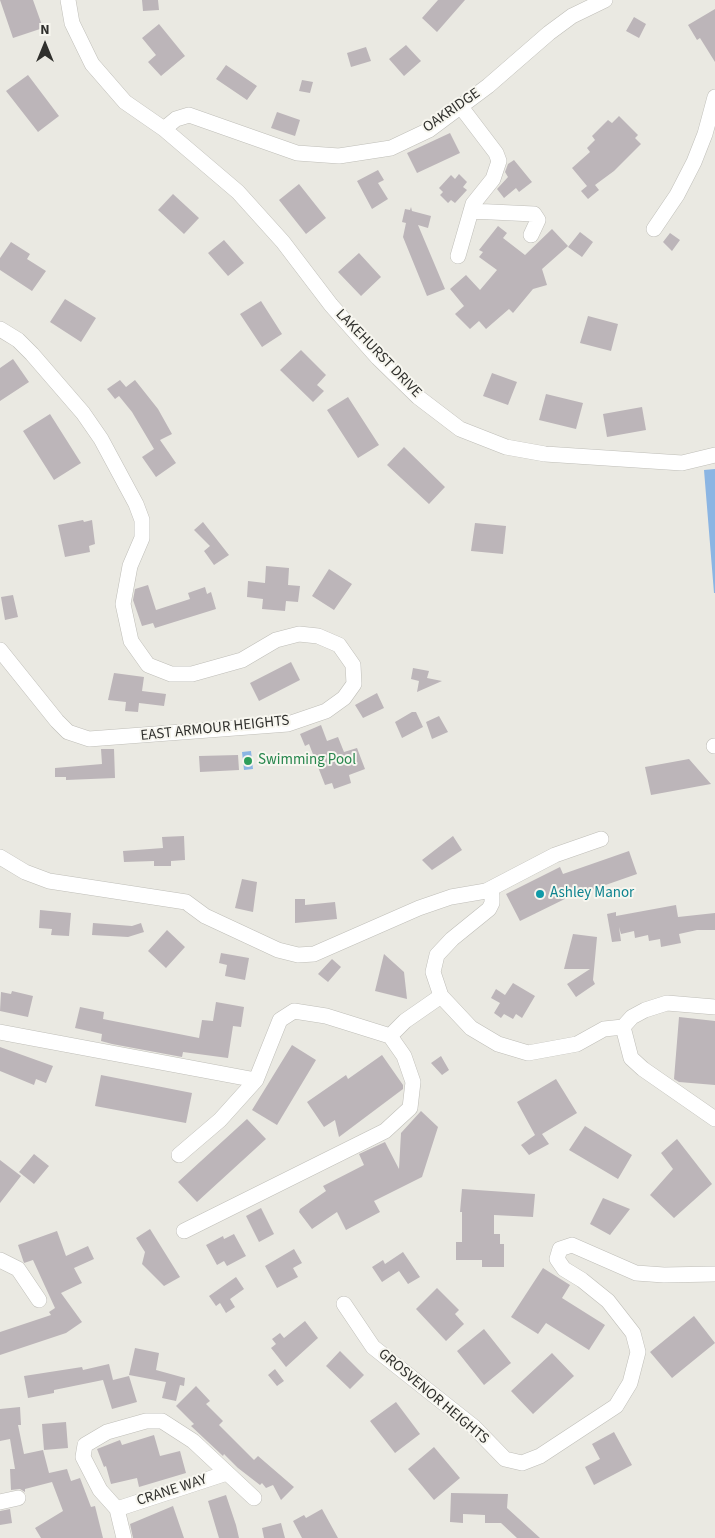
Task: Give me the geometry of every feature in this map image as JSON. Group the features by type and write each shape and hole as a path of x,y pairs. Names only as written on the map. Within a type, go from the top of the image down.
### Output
{"street":[{"name":"LAKEHURST DRIVE","path":"68,0 72,23 92,64 125,102 164,128 238,192 283,242 331,305 378,358 418,397 460,429 506,447 545,454 682,463 715,454"},
{"name":"OAKRIDGE","path":"164,128 176,119 189,115 296,153 339,156 391,148 429,130 488,86 549,33 572,16 605,0"},
{"path":"654,229 677,195 694,162 705,134 715,97"},
{"path":"458,256 471,210 476,199 494,179 499,161 496,153 460,107"},
{"path":"471,210 534,214 538,220 531,235"},
{"name":"EAST ARMOUR HEIGHTS","path":"0,329 18,340 84,413 101,439 136,504 142,520 142,538 130,566 123,604 131,641 148,664 171,674 192,674 242,660 276,640 299,634 318,636 339,645 353,665 354,684 344,698 326,711 288,724 89,739 68,732 57,722 0,650"},
{"path":"0,857 25,872 49,880 186,902 205,916 278,950 298,955 314,954 419,908 451,898 486,891 555,855 601,839"},
{"path":"486,891 492,895 492,903 489,909 452,939 437,955 434,972 440,996 471,1028 498,1044 528,1053 577,1044 604,1029 623,1027 632,1017 644,1010 667,1003 715,1007"},
{"path":"390,1036 406,1021 440,996"},
{"path":"179,1155 220,1120 256,1080 280,1020 294,1011 326,1016 390,1036 404,1056 414,1082 410,1108 385,1131 184,1231"},
{"path":"623,1027 631,1058 643,1070 715,1119"},
{"path":"0,1032 256,1080"},
{"name":"GROSVENOR HEIGHTS","path":"344,1304 373,1347 474,1427 505,1459 522,1464 540,1456 616,1406 630,1383 638,1352 632,1333 608,1301 582,1280 564,1269 557,1259 560,1249 572,1245 636,1272 664,1275 715,1274"},
{"path":"0,1260 18,1269 40,1300"},
{"path":"124,1538 117,1509 100,1490 83,1457 85,1445 107,1432 146,1421 162,1421 193,1441 254,1498"},
{"name":"CRANE WAY","path":"117,1509 227,1473"},
{"path":"0,1502 18,1498"}],"water":[{"path":"715,469 715,593 714,593 704,470"},
{"name":"Swimming Pool","path":"251,751 253,769 244,770 242,752"}],"building":[{"path":"0,0 33,0 43,28 13,38"},
{"path":"142,0 158,0 159,10 143,11"},
{"path":"438,0 465,0 437,32 422,18"},
{"path":"715,9 715,62 700,38 697,40 688,25"},
{"path":"634,17 646,24 639,38 626,31"},
{"path":"159,24 185,56 161,76 148,62 156,55 142,38"},
{"path":"406,45 421,61 404,76 389,59"},
{"path":"366,47 371,61 351,67 347,53"},
{"path":"226,65 257,86 247,100 216,79"},
{"path":"28,75 59,116 38,132 6,91"},
{"path":"302,80 313,82 310,93 299,91"},
{"path":"277,112 300,120 295,136 271,128"},
{"path":"619,116 638,135 635,138 641,144 614,171 595,185 599,190 588,199 581,191 587,186 572,168 590,152 587,148 595,140 592,136 608,120 612,123"},
{"path":"450,133 460,153 417,173 407,153"},
{"path":"514,160 532,182 519,192 516,188 504,198 497,189 508,177 505,172 508,164"},
{"path":"378,170 384,180 378,183 388,199 372,209 357,181"},
{"path":"459,174 467,182 463,187 467,190 455,203 451,200 448,203 440,195 443,192 439,188 451,175 455,179"},
{"path":"299,184 326,218 306,234 279,200"},
{"path":"173,194 199,218 184,234 158,210"},
{"path":"411,207 412,211 431,216 428,228 418,225 445,289 427,296 403,237 406,223 402,222 405,209 410,210"},
{"path":"498,226 507,233 503,238 525,255 552,229 568,246 542,269 547,285 533,289 513,313 509,309 486,329 479,321 470,329 455,314 464,306 450,289 466,275 480,290 497,270 479,257 483,252 479,250"},
{"path":"580,232 593,242 582,257 568,247"},
{"path":"670,233 680,240 672,251 663,242"},
{"path":"224,240 244,263 228,276 208,253"},
{"path":"11,242 30,254 27,259 46,271 32,291 0,270 0,258"},
{"path":"359,253 381,277 361,296 338,272"},
{"path":"65,299 96,318 81,342 50,322"},
{"path":"261,301 282,334 262,347 240,314"},
{"path":"588,316 618,324 611,351 580,343"},
{"path":"301,350 326,375 317,385 324,391 313,402 280,370"},
{"path":"13,359 29,382 0,401 0,368"},
{"path":"492,373 517,382 508,405 483,396"},
{"path":"120,380 126,387 135,380 158,409 172,434 160,440 176,463 156,477 142,457 154,449 132,412 119,396 115,399 107,389"},
{"path":"546,394 583,403 576,429 539,420"},
{"path":"348,397 379,445 358,458 327,410"},
{"path":"642,407 646,430 607,437 603,414"},
{"path":"50,414 81,463 54,480 23,431"},
{"path":"404,447 445,487 429,504 387,465"},
{"path":"83,520 84,522 92,520 95,544 89,546 90,552 65,557 58,525"},
{"path":"203,522 229,555 214,565 204,551 210,546 194,530"},
{"path":"475,523 506,526 503,554 471,551"},
{"path":"266,566 289,568 288,585 300,586 298,602 286,601 285,611 262,609 263,599 247,597 248,581 265,583"},
{"path":"329,569 352,584 334,610 312,596"},
{"path":"148,585 156,610 190,599 188,593 205,587 207,594 211,592 216,609 155,628 153,623 142,626 133,600 135,589"},
{"path":"13,595 18,617 5,620 1,597"},
{"path":"291,662 300,680 259,701 250,683"},
{"path":"413,668 429,671 427,678 442,681 417,692 419,681 411,679"},
{"path":"114,673 144,677 142,691 166,694 164,706 139,703 138,712 125,711 126,702 108,700"},
{"path":"377,693 384,708 363,718 355,705"},
{"path":"412,712 416,712 423,727 402,738 395,722"},
{"path":"439,716 448,732 432,739 426,722"},
{"path":"321,725 327,741 338,737 344,752 357,748 365,769 349,775 351,783 334,789 332,783 325,785 309,744 305,746 300,734"},
{"path":"101,749 114,749 115,778 66,780 66,777 55,777 55,768 102,764"},
{"path":"238,755 239,770 200,772 199,756"},
{"path":"689,759 711,784 651,795 645,767"},
{"path":"184,836 185,860 171,861 171,866 154,866 154,861 124,862 123,851 163,848 162,837"},
{"path":"453,836 462,850 432,870 422,860"},
{"path":"629,851 637,874 577,895 577,893 520,921 506,894 560,867 563,874"},
{"path":"242,879 257,882 253,912 235,908"},
{"path":"295,899 305,899 305,905 335,902 337,919 295,923"},
{"path":"676,905 678,917 715,913 715,930 697,930 679,934 681,943 661,947 660,939 649,941 648,935 635,938 634,931 621,934 619,927 621,941 612,942 607,914 616,912 616,916"},
{"path":"40,910 71,913 69,936 51,935 52,929 39,928"},
{"path":"93,923 132,926 141,923 144,932 128,937 92,935"},
{"path":"167,930 185,947 166,968 148,951"},
{"path":"573,934 597,937 593,980 595,984 576,997 567,984 590,969 564,969"},
{"path":"221,953 249,958 245,980 225,976 227,965 219,963"},
{"path":"384,954 404,972 407,999 375,991"},
{"path":"332,959 341,967 328,982 318,974"},
{"path":"513,983 535,996 522,1018 516,1014 513,1019 504,1014 501,1018 494,1013 500,1003 491,998 496,989 505,995"},
{"path":"12,991 33,996 28,1017 0,1011 1,992 11,994"},
{"path":"216,1002 244,1007 241,1027 233,1026 228,1058 183,1052 182,1057 112,1044 101,1041 102,1034 75,1028 80,1007 104,1012 103,1019 199,1038 202,1020 213,1021"},
{"path":"679,1017 715,1021 715,1085 679,1082 674,1079"},
{"path":"292,1045 316,1060 277,1125 252,1110"},
{"path":"0,1047 53,1066 46,1083 36,1079 34,1085 0,1071"},
{"path":"382,1055 403,1085 403,1089 339,1137 335,1120 324,1127 307,1102 346,1075 348,1079"},
{"path":"441,1056 449,1070 442,1075 431,1063"},
{"path":"101,1075 192,1093 186,1123 95,1106"},
{"path":"556,1079 577,1113 542,1134 549,1144 529,1155 521,1145 535,1135 517,1102"},
{"path":"421,1111 438,1127 422,1177 374,1201 380,1212 346,1230 337,1212 312,1229 299,1212 300,1209 326,1191 323,1186 364,1165 359,1154 385,1142 399,1169 401,1133"},
{"path":"247,1119 266,1139 197,1202 178,1182"},
{"path":"585,1126 632,1155 618,1179 569,1150"},
{"path":"677,1139 712,1184 674,1218 650,1195 673,1169 661,1153"},
{"path":"34,1154 49,1166 34,1184 19,1172"},
{"path":"0,1160 21,1176 0,1203"},
{"path":"462,1189 535,1194 533,1217 494,1215 494,1234 500,1234 500,1244 504,1244 504,1267 482,1267 482,1260 456,1260 456,1242 462,1242 462,1212 460,1212"},
{"path":"603,1198 630,1209 610,1235 590,1224"},
{"path":"261,1208 274,1234 259,1242 246,1216"},
{"path":"150,1229 180,1277 164,1286 142,1264 145,1252 136,1238"},
{"path":"57,1231 66,1256 88,1246 94,1259 74,1268 82,1283 61,1293 82,1322 66,1333 0,1355 0,1332 51,1315 49,1312 55,1308 33,1260 24,1263 18,1245"},
{"path":"234,1234 246,1256 227,1266 224,1261 217,1265 206,1245 223,1236 224,1239"},
{"path":"294,1249 302,1263 293,1268 298,1277 277,1288 265,1266"},
{"path":"403,1252 420,1277 408,1284 399,1271 382,1282 372,1267 383,1260 385,1264"},
{"path":"543,1268 570,1285 562,1298 605,1325 589,1350 546,1323 538,1334 511,1317"},
{"path":"236,1277 244,1289 230,1299 235,1307 226,1313 220,1303 216,1306 209,1296"},
{"path":"437,1288 459,1310 455,1314 464,1324 446,1341 416,1309"},
{"path":"694,1316 715,1343 672,1378 650,1352"},
{"path":"305,1321 318,1338 286,1367 271,1348 276,1344 272,1339 280,1333 284,1338"},
{"path":"484,1329 511,1363 484,1385 457,1351"},
{"path":"135,1348 159,1353 156,1370 185,1378 184,1386 180,1385 176,1401 162,1398 166,1382 129,1375"},
{"path":"340,1351 364,1375 350,1389 326,1366"},
{"path":"552,1353 574,1376 533,1414 511,1391"},
{"path":"109,1364 113,1380 129,1376 137,1402 112,1409 103,1380 54,1390 54,1393 28,1398 24,1376 82,1367 83,1370"},
{"path":"275,1369 284,1381 277,1386 268,1375"},
{"path":"196,1386 210,1401 206,1404 223,1421 219,1425 254,1460 258,1456 294,1487 281,1500 273,1485 266,1488 262,1483 260,1485 224,1454 223,1456 191,1426 194,1424 176,1406"},
{"path":"396,1402 420,1434 395,1453 370,1421"},
{"path":"20,1407 21,1425 18,1425 24,1454 43,1450 49,1473 67,1469 71,1481 80,1478 91,1507 95,1506 103,1538 41,1538 35,1528 63,1511 52,1482 25,1489 25,1492 20,1489 11,1490 10,1469 15,1469 10,1439 0,1441 0,1409"},
{"path":"66,1422 68,1448 44,1450 42,1424"},
{"path":"614,1432 632,1465 594,1485 585,1467 600,1459 592,1444"},
{"path":"154,1435 160,1456 180,1451 186,1473 139,1487 137,1478 111,1484 106,1466 104,1467 97,1449 120,1440 122,1445"},
{"path":"434,1447 460,1478 434,1500 408,1469"},
{"path":"451,1493 508,1494 507,1508 540,1538 517,1538 501,1523 485,1523 485,1515 463,1514 463,1523 450,1522"},
{"path":"226,1495 239,1538 219,1538 208,1501"},
{"path":"173,1506 184,1538 133,1538 130,1524"},
{"path":"10,1509 12,1523 0,1525 0,1511"},
{"path":"322,1509 338,1538 302,1538 293,1521 304,1515 306,1518"},
{"path":"281,1523 285,1538 264,1538 262,1528"}],"place":[{"name":"Swimming Pool","path":"248,761"},
{"name":"Ashley Manor","path":"540,894"}]}
